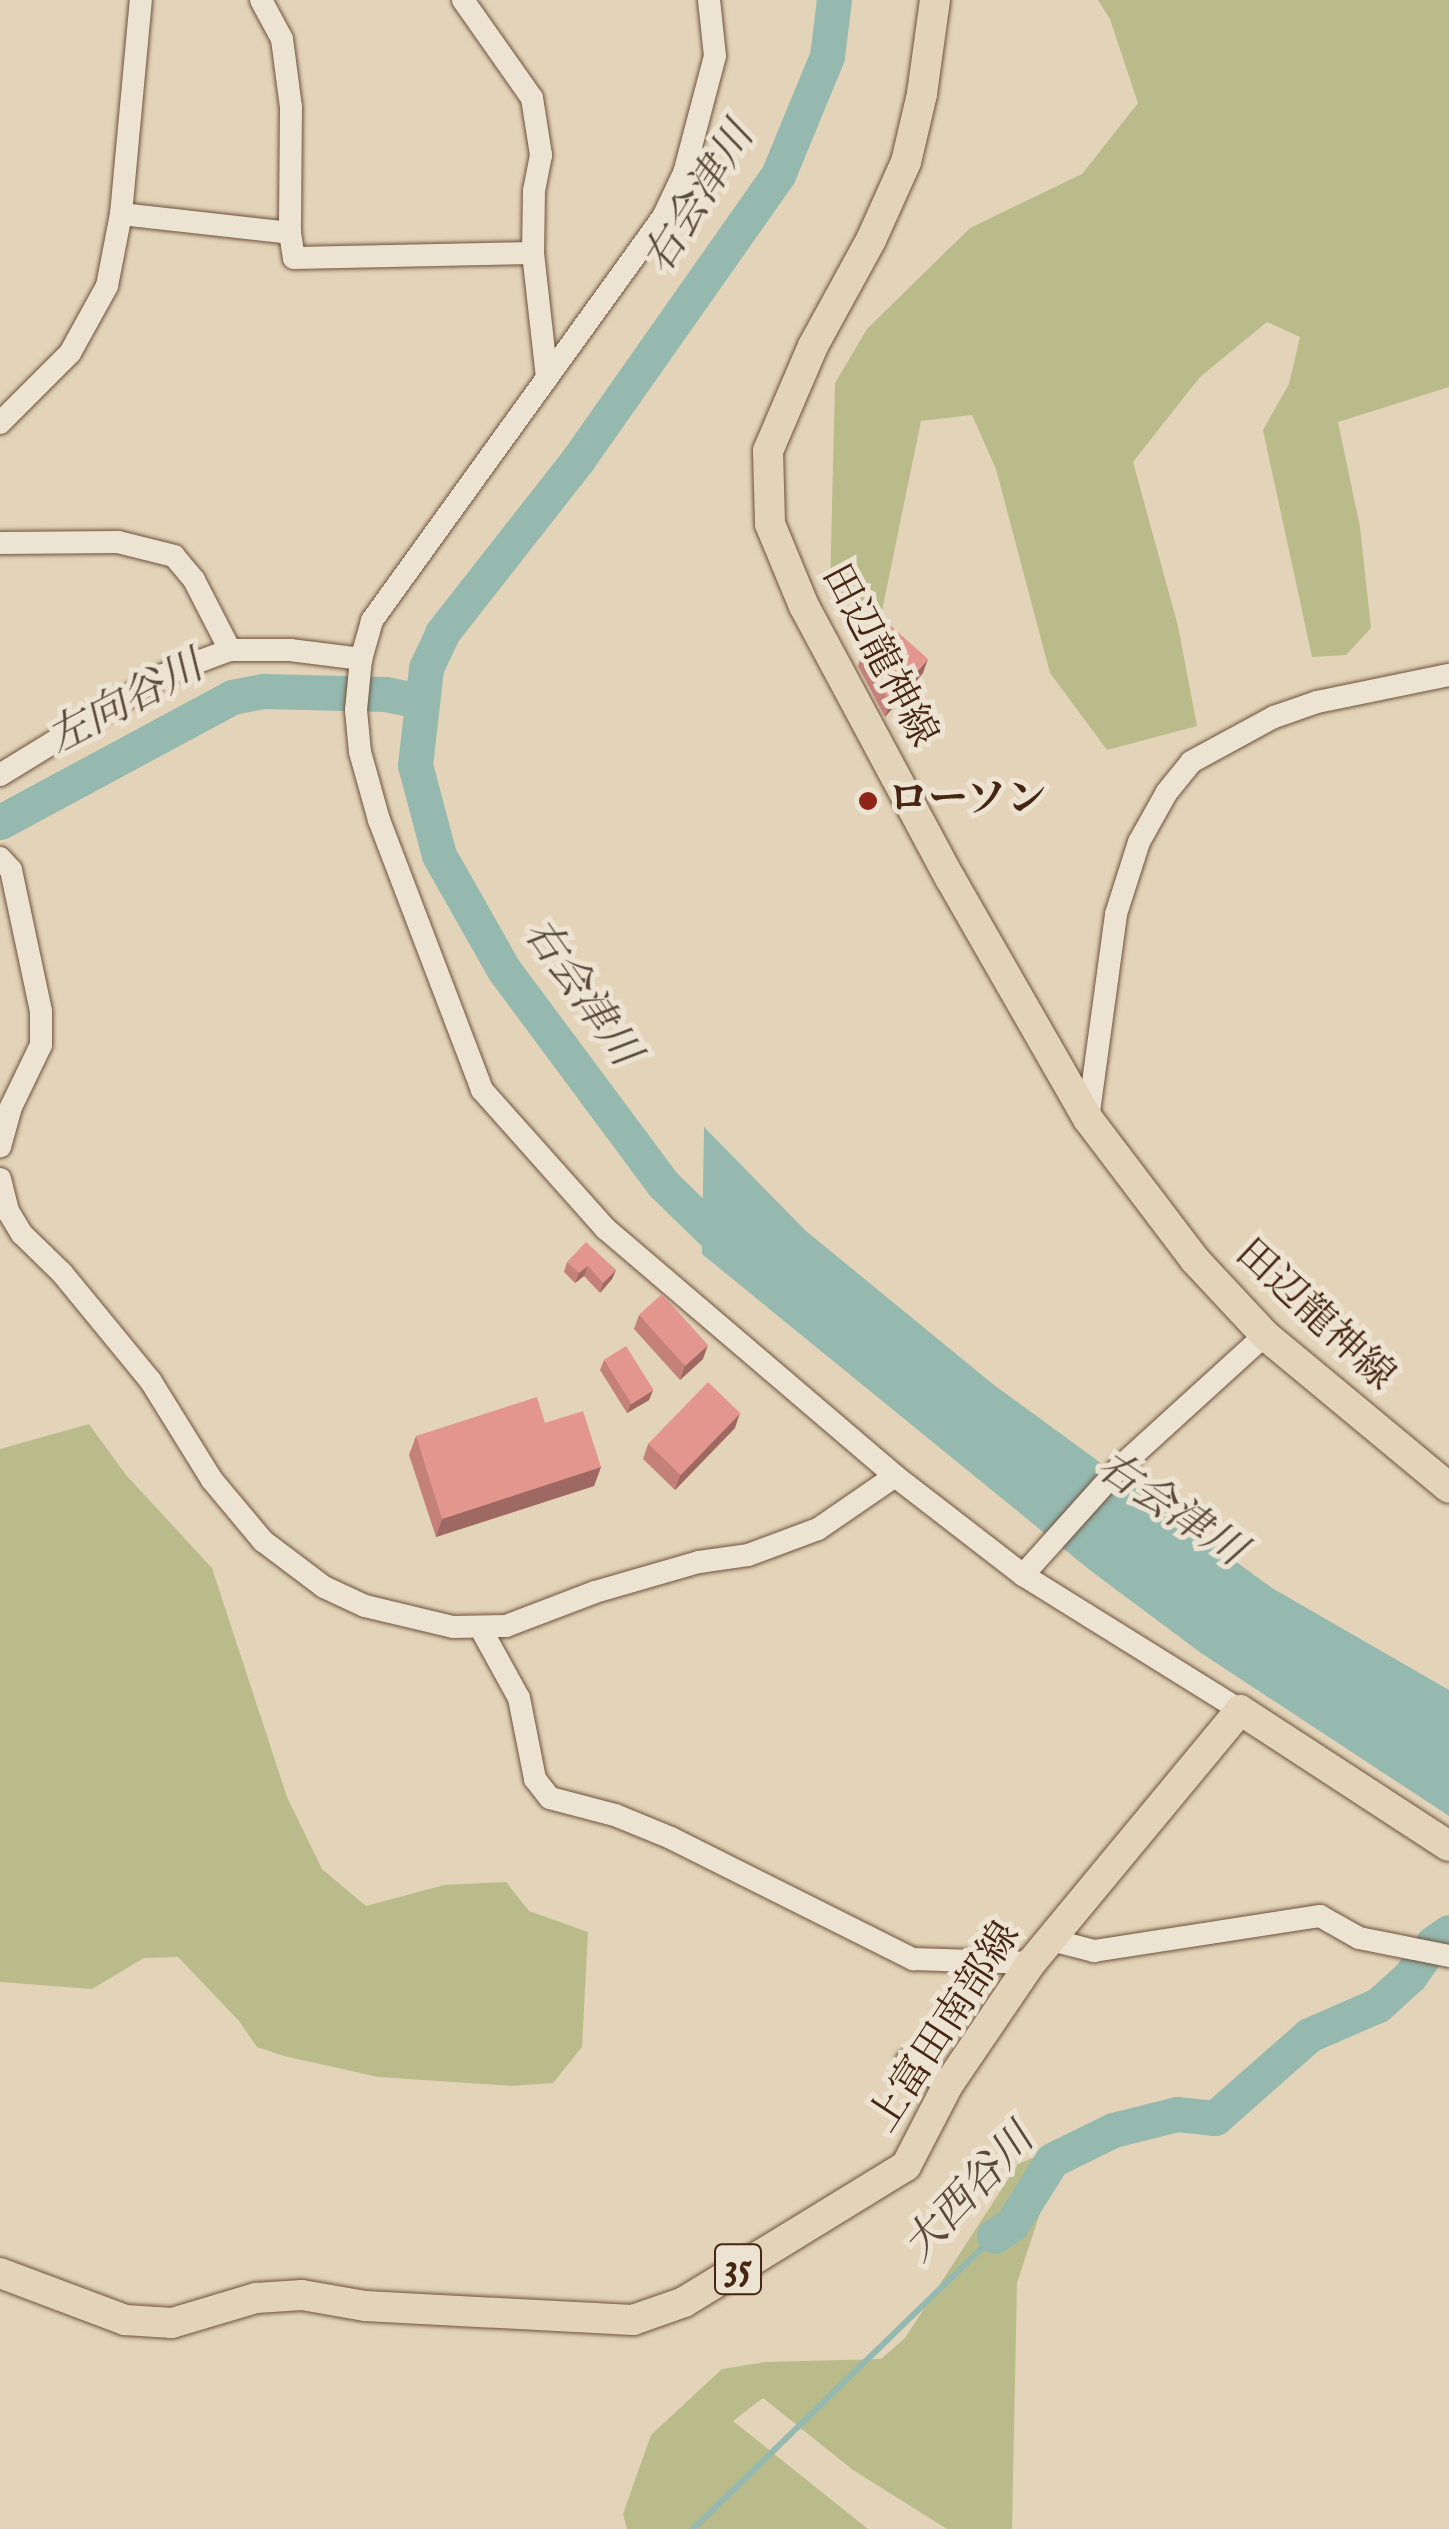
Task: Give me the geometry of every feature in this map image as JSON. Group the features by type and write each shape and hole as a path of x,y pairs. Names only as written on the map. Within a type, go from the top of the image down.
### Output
{"main road":[{"name":"田辺龍神線","path":"935,0 922,94 906,162 871,240 821,329 768,451 770,524 813,623 1088,1120 1195,1260 1265,1335 1449,1488"},
{"path":"1240,1710 1449,1846"},
{"name":"上富田南部線","path":"0,2273 124,2320 172,2323 256,2298 302,2295 365,2306 633,2320 684,2302 906,2166 948,2085 1040,1951 1240,1710"}],"street":[{"path":"0,424 70,353 107,286 120,214 141,0"},
{"path":"261,0 282,39 292,107 290,232 294,258 533,253"},
{"path":"463,0 532,98 541,155 534,191 533,253 547,378"},
{"path":"709,0 714,56 684,173 663,217 382,602 360,665 356,710 360,752 379,820 482,1090 606,1229 895,1476 1023,1576 1240,1710"},
{"path":"120,214 290,232"},
{"path":"0,542 118,542 174,556 194,580 230,650"},
{"path":"0,775 163,675 230,650 290,650 360,665"},
{"path":"1088,1120 1116,914 1139,842 1167,792 1191,762 1288,712 1354,693 1449,675"},
{"path":"0,858 11,870 21,915 41,1011 41,1045 11,1106 0,1146"},
{"path":"0,1179 8,1211 22,1234 62,1273 150,1380 212,1480 262,1541 324,1587 365,1606 420,1622 481,1629 506,1626 595,1592 699,1562 748,1555 818,1529 895,1476"},
{"path":"1023,1576 1120,1467 1265,1335"},
{"path":"481,1629 519,1698 535,1779 550,1798 615,1814 671,1838 913,1959 1040,1951 1094,1952 1320,1916 1360,1938 1449,1956"},
{"path":"908,2061 948,2085"}],"green space":[{"path":"1098,0 1449,0 1449,387 1338,422 1360,527 1371,628 1346,655 1312,657 1263,430 1289,384 1300,337 1267,322 1200,377 1133,462 1178,626 1197,726 1107,750 1050,673 996,469 972,415 921,421 882,611 830,590 835,383 867,329 970,228 1082,174 1138,103 1110,19"},
{"path":"89,1424 126,1475 212,1568 287,1797 322,1869 366,1906 444,1885 506,1882 529,1911 588,1932 582,2047 553,2083 512,2086 378,2077 257,2047 239,2021 178,1957 144,1958 92,1989 0,1982 0,1449"},
{"path":"1062,2146 1017,2283 1012,2529 947,2529 853,2470 763,2398 733,2421 868,2529 627,2529 623,2514 651,2435 722,2369 765,2362 881,2359 905,2338 1018,2164"}],"water":[{"path":"704,1127 806,1231 994,1385 1272,1588 1449,1690 1449,1816 1201,1653 1091,1571 702,1254"}],"building":[{"path":"891,626 928,659 890,703 863,652"},
{"path":"586,1242 616,1270 603,1283 588,1266 579,1273 567,1262"},
{"path":"662,1294 708,1345 685,1366 639,1315"},
{"path":"626,1346 654,1390 632,1404 604,1360"},
{"path":"708,1382 740,1413 681,1475 648,1444"},
{"path":"537,1397 545,1423 583,1411 601,1467 442,1519 416,1436"}],"waterway":[{"name":"右会津川","path":"735,1254 663,1184 504,970 439,855 415,765 426,668 442,633 579,458 778,175 827,56 834,0"},
{"name":"左向谷川","path":"0,822 232,697 264,691 385,694 421,701"},
{"name":"大西谷川","path":"994,2236 1012,2224 1052,2160 1113,2130 1177,2114 1215,2118 1309,2035 1378,2005 1410,1976 1433,1943 1449,1932"},
{"name":"大西谷川","path":"693,2529 994,2236"}],"place":[{"name":"ローソン","path":"868,801"}]}
